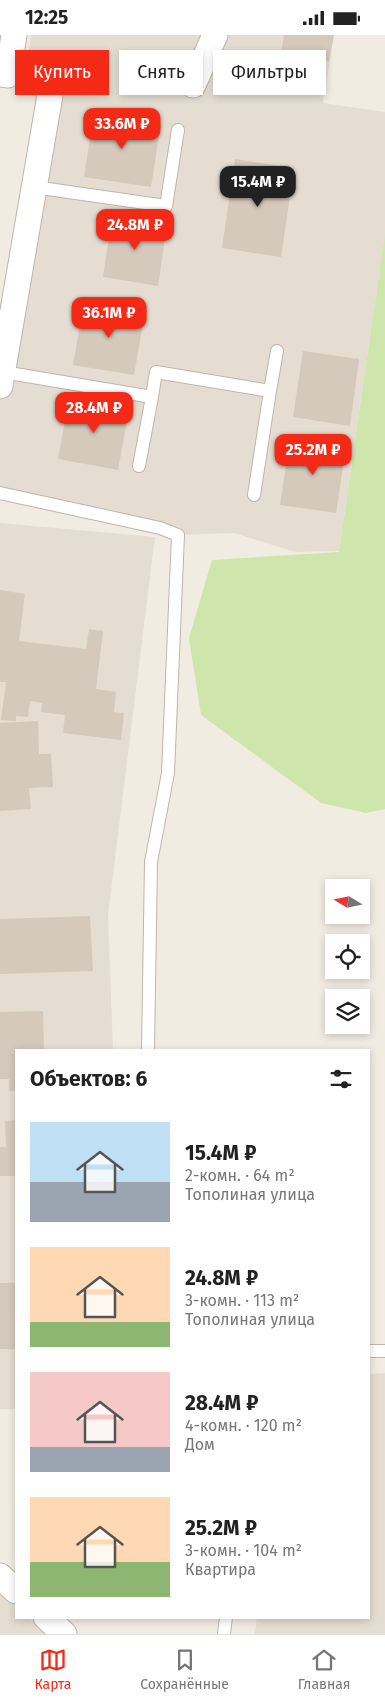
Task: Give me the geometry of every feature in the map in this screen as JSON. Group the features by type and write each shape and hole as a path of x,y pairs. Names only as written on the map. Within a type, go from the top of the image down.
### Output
{"street":[{"path":"4,74 14,35"},
{"path":"203,63 216,35"},
{"path":"1,379 50,95"},
{"path":"0,1577 15,1590"},
{"path":"48,1619 64,1634"}],"lane":[{"path":"34,187 166,206 178,130"},
{"path":"254,495 277,351"},
{"path":"139,466 156,372 270,391"},
{"path":"1,379 152,397"},
{"path":"0,493 160,528 178,535 168,773 151,862 148,1049"},
{"path":"370,1351 385,1351"},
{"path":"224,1634 226,1619"}],"shaded area":[{"path":"31,35 334,35 326,84 326,50 213,50 213,95 324,95 323,103 385,112 385,234 339,551 296,552 234,533 178,535 0,493 0,386 50,95 109,95 109,50 29,50"},
{"path":"0,523 155,537 108,915 113,1049 15,1049 15,1409 0,1409"},
{"path":"385,1373 385,1634 255,1634 257,1619 370,1619 370,1374"},
{"path":"0,1590 15,1605 15,1619 30,1619 47,1634 0,1634"}],"green space":[{"path":"385,234 385,809 366,813 321,803 201,715 189,638 212,560 339,552"}],"building":[{"path":"284,35 334,35 329,61 326,61 326,50 282,50"},
{"path":"94,113 161,124 151,187 84,177"},
{"path":"235,159 294,168 281,257 222,248"},
{"path":"112,217 167,225 158,286 103,277"},
{"path":"84,302 145,312 134,375 73,365"},
{"path":"303,351 359,359 350,426 293,417"},
{"path":"69,399 129,410 118,470 58,459"},
{"path":"290,439 346,447 336,513 280,505"},
{"path":"0,590 25,594 19,641 86,649 89,629 103,631 96,689 116,692 114,712 124,713 121,740 63,733 65,715 41,712 42,703 30,701 28,717 16,716 16,721 1,720 6,682 0,682"},
{"path":"38,721 39,754 51,754 53,787 29,788 31,809 0,811 0,723"},
{"path":"90,916 93,971 0,974 0,919"},
{"path":"43,1011 44,1049 15,1049 15,1091 9,1091 9,1079 0,1079 0,1012"},
{"path":"15,1120 15,1176 0,1176 0,1147 6,1147 5,1121"},
{"path":"0,1283 15,1283 15,1349 0,1349"}]}
